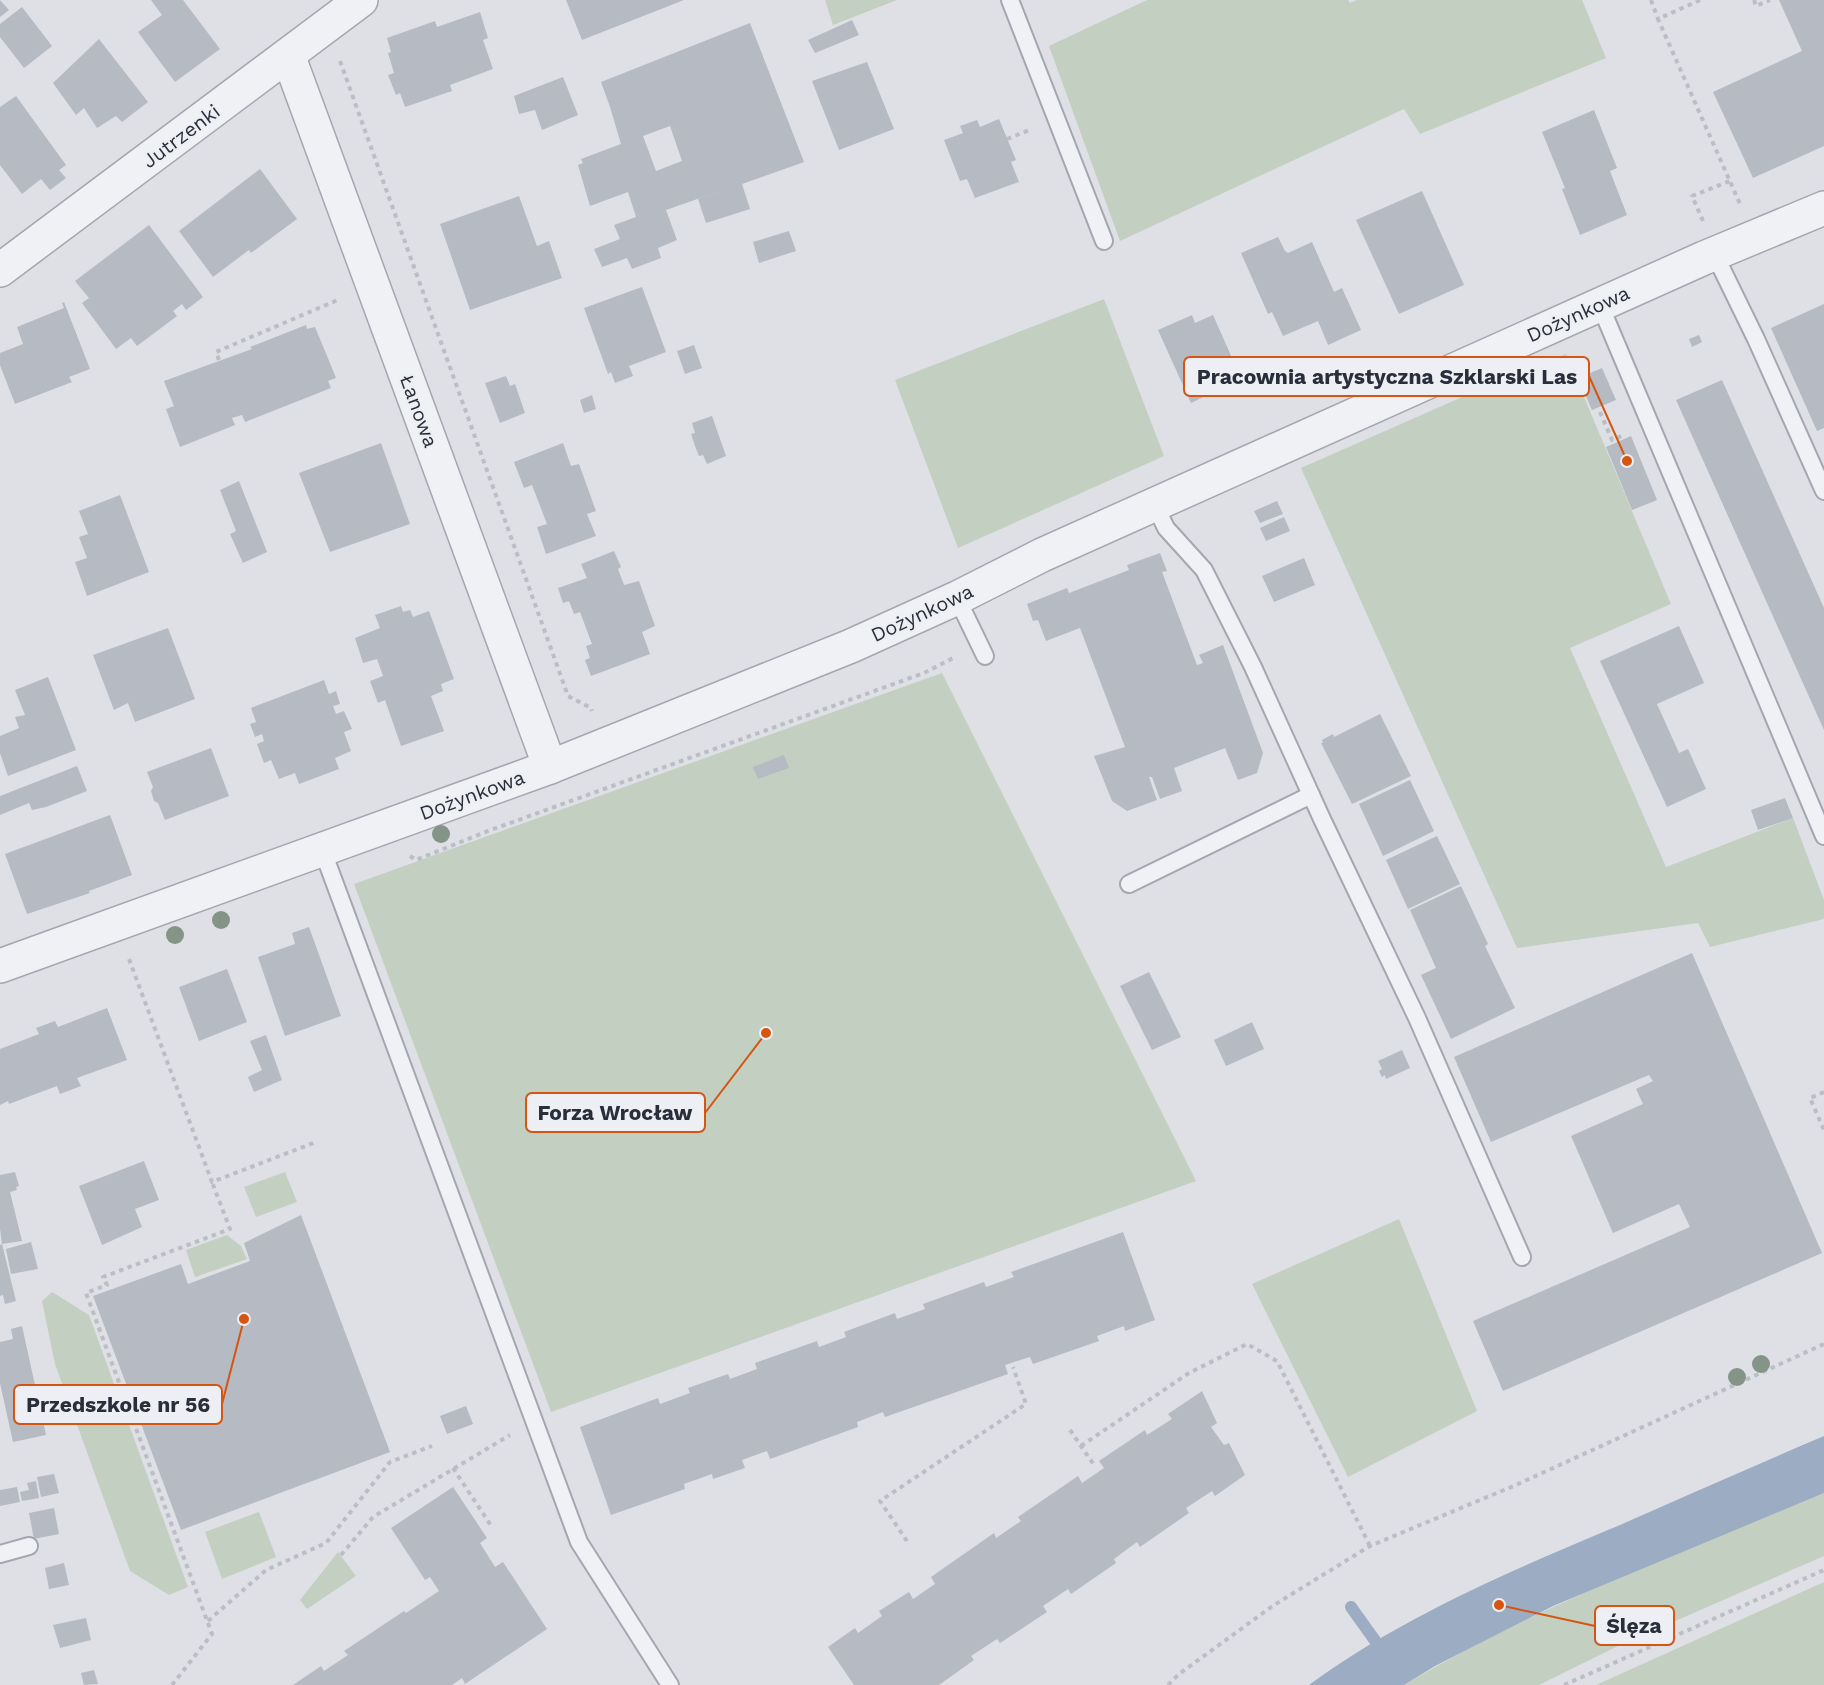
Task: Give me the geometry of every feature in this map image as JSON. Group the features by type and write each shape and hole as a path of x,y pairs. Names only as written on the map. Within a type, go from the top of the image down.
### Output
{"street":[{"name":"Jutrzenki","path":"0,270 361,0"},
{"name":"Łanowa","path":"288,55 550,767"},
{"name":"Dożynkowa","path":"0,966 550,767 826,656 957,598 1042,555 1600,304 1714,253 1824,208"}],"lane":[{"path":"1010,0 1104,241"},
{"path":"1714,253 1756,339 1824,491"},
{"path":"1600,304 1824,836"},
{"path":"1155,505 1166,528 1204,570 1253,667 1417,1018 1522,1257"},
{"path":"957,598 982,650"},
{"path":"1129,884 1311,795"},
{"path":"322,849 579,1542 670,1685"},
{"path":"0,1554 29,1546"}],"path":[{"path":"1651,0 1741,204 1757,211 1769,207 1777,227"},
{"path":"1658,19 1700,0"},
{"path":"1754,0 1756,6 1770,0"},
{"path":"337,53 568,696 591,708 594,718"},
{"path":"1703,221 1692,196 1730,181"},
{"path":"219,360 216,352 342,298"},
{"path":"407,855 416,860 488,831 982,650"},
{"path":"116,924 230,1229 103,1277 107,1285 86,1293 212,1634 172,1685"},
{"path":"1824,1092 1810,1098 1824,1130"},
{"path":"212,1182 316,1142"},
{"path":"1081,1446 1189,1373 1247,1344 1277,1361 1370,1546"},
{"path":"1168,1685 1179,1674 1274,1605 1370,1546 1516,1485 1824,1344"},
{"path":"907,1541 880,1501 1026,1404 1012,1367"},
{"path":"341,1555 374,1517 509,1435 537,1425"},
{"path":"1070,1430 1094,1465"},
{"path":"208,1621 266,1570 326,1543 390,1462 432,1446"},
{"path":"453,1468 492,1527"},
{"path":"1564,1685 1824,1570"}],"green space":[{"path":"825,0 897,0 833,25"},
{"path":"1147,0 1348,0 1350,3 1357,0 1582,0 1606,58 1420,134 1404,109 1120,241 1049,46"},
{"path":"1104,299 1164,456 958,548 895,380"},
{"path":"1566,354 1671,604 1570,648 1666,867 1793,818 1824,900 1824,919 1710,947 1698,923 1517,948 1301,468 1510,376"},
{"path":"942,673 1196,1181 551,1412 354,884"},
{"path":"285,1172 297,1202 256,1217 244,1187"},
{"path":"1399,1219 1477,1411 1348,1477 1252,1284"},
{"path":"227,1235 241,1246 247,1259 195,1277 186,1250"},
{"path":"52,1292 89,1315 188,1587 169,1595 130,1571 55,1364 42,1301"},
{"path":"1824,1493 1824,1556 1618,1646 1539,1685 1404,1685 1454,1656 1557,1605"},
{"path":"259,1512 276,1557 222,1579 205,1532"},
{"path":"338,1552 356,1576 307,1609 300,1600"},
{"path":"1824,1582 1824,1685 1596,1685"}],"water":[{"path":"1824,1436 1824,1493 1553,1606 1435,1666 1404,1685 1309,1685 1382,1637 1499,1577"}],"building":[{"path":"0,0 9,10 0,17"},
{"path":"151,0 183,0 220,49 175,82 138,32 162,15"},
{"path":"566,0 684,0 582,40"},
{"path":"1779,0 1824,0 1824,146 1753,178 1713,92 1802,51"},
{"path":"22,7 52,46 24,68 0,37 0,24"},
{"path":"480,12 488,38 483,40 493,69 450,85 452,91 405,107 400,93 396,95 388,75 394,73 388,53 391,52 387,38 435,21 437,27"},
{"path":"852,20 859,35 815,53 808,40"},
{"path":"750,23 804,162 742,184 750,209 706,223 698,199 729,188 666,210 677,240 658,248 661,258 632,269 627,258 602,267 594,249 620,239 614,225 636,217 628,192 590,206 578,165 583,163 581,159 621,144 601,82","holes":["670,126 682,161 656,171 643,136"]},
{"path":"99,39 148,102 122,122 116,116 97,128 84,108 76,115 53,83"},
{"path":"867,62 894,129 839,150 812,81"},
{"path":"563,77 578,115 542,130 535,110 519,114 514,96"},
{"path":"16,96 66,165 59,170 66,178 50,190 41,179 22,194 0,165 0,107"},
{"path":"1594,110 1617,168 1610,171 1627,215 1580,235 1562,189 1565,188 1542,132"},
{"path":"999,119 1016,160 1011,162 1019,182 975,198 967,179 960,181 944,140 963,133 960,126 977,120 980,127"},
{"path":"260,169 297,219 251,253 249,250 213,277 179,231"},
{"path":"1422,191 1464,285 1399,314 1356,220"},
{"path":"519,196 537,246 549,241 562,278 470,310 440,224"},
{"path":"149,225 203,297 186,310 182,304 173,311 177,316 137,346 131,338 116,349 82,303 89,298 75,281"},
{"path":"789,231 796,251 759,263 753,242"},
{"path":"1278,237 1288,253 1312,242 1334,292 1342,288 1361,330 1328,345 1318,321 1283,336 1272,312 1268,314 1241,253"},
{"path":"642,287 666,352 629,366 633,376 615,383 611,372 608,374 584,308"},
{"path":"64,302 90,369 69,377 72,382 15,404 0,365 0,353 23,344 17,327 64,308 62,303"},
{"path":"1824,304 1824,428 1817,431 1771,328"},
{"path":"1192,315 1195,323 1213,315 1240,376 1213,388 1214,392 1191,403 1158,330"},
{"path":"306,325 307,329 315,327 336,378 328,381 331,388 245,422 242,415 232,418 235,425 180,447 166,409 174,406 164,381 252,349 250,347"},
{"path":"1699,335 1702,342 1692,347 1689,339"},
{"path":"694,345 702,368 685,374 677,351"},
{"path":"1602,368 1616,400 1592,410 1578,378"},
{"path":"506,376 510,386 515,384 525,413 500,423 485,383"},
{"path":"1722,380 1824,608 1824,730 1676,400"},
{"path":"592,395 596,409 584,413 580,400"},
{"path":"712,416 726,456 707,464 703,455 699,456 695,446 691,434 695,433 692,423"},
{"path":"1631,436 1657,500 1632,510 1606,447"},
{"path":"381,443 410,524 330,552 299,473"},
{"path":"563,443 571,466 579,464 596,511 587,514 596,536 546,554 537,527 547,524 532,485 524,488 514,462"},
{"path":"239,481 267,552 243,563 230,534 236,531 220,490"},
{"path":"120,495 149,572 87,596 75,562 87,558 79,537 88,534 79,511"},
{"path":"1277,501 1283,514 1260,523 1254,511"},
{"path":"1284,517 1290,531 1266,541 1260,528"},
{"path":"614,551 621,567 618,569 624,585 639,581 655,626 642,632 650,654 591,676 585,660 590,658 586,646 592,644 580,612 574,614 569,601 563,603 558,588 587,578 581,564"},
{"path":"1160,553 1167,571 1162,572 1197,665 1203,663 1199,655 1223,645 1263,753 1257,773 1238,780 1225,748 1174,768 1182,791 1160,799 1152,777 1149,777 1157,800 1127,811 1112,801 1094,756 1125,747 1080,628 1046,641 1038,620 1033,621 1027,604 1067,588 1069,593 1129,570 1127,565"},
{"path":"1304,558 1315,585 1274,602 1262,576"},
{"path":"401,606 403,612 410,610 413,617 429,611 454,679 441,684 443,691 431,696 444,731 401,746 385,700 378,703 370,681 383,676 377,659 363,663 355,638 380,628 375,615"},
{"path":"1679,626 1704,683 1657,704 1679,753 1688,749 1706,789 1667,807 1600,661"},
{"path":"168,628 195,699 135,722 128,703 114,710 93,655"},
{"path":"48,677 76,750 8,776 0,753 0,736 19,728 15,717 25,715 15,690"},
{"path":"324,680 329,694 336,691 340,704 333,706 336,714 344,711 352,729 344,732 351,751 335,758 339,769 299,784 295,773 279,779 271,760 264,763 257,744 264,741 262,734 255,737 250,724 256,722 251,708"},
{"path":"1380,714 1411,776 1352,804 1321,743 1333,734 1334,737"},
{"path":"211,748 229,796 165,820 158,803 154,801 151,791 153,787 147,772"},
{"path":"784,755 789,768 758,779 753,767"},
{"path":"77,766 87,791 46,807 32,810 29,803 0,815 0,796"},
{"path":"1410,780 1434,831 1383,856 1359,804"},
{"path":"1785,798 1793,818 1758,830 1751,810"},
{"path":"110,815 132,875 89,891 90,893 27,914 5,854"},
{"path":"1437,836 1460,884 1408,909 1386,860"},
{"path":"1461,886 1488,944 1485,946 1515,1008 1451,1039 1421,975 1436,968 1410,910"},
{"path":"309,927 341,1016 285,1036 258,957 295,944 292,933"},
{"path":"1692,953 1822,1253 1503,1391 1473,1321 1690,1227 1679,1204 1613,1233 1571,1136 1643,1104 1636,1089 1653,1081 1649,1075 1491,1142 1454,1057"},
{"path":"227,969 247,1022 199,1041 179,987"},
{"path":"1149,972 1181,1037 1152,1050 1120,986"},
{"path":"107,1008 127,1060 77,1078 81,1086 60,1094 57,1086 9,1104 8,1101 0,1105 0,1049 39,1034 36,1028 55,1021 58,1027"},
{"path":"1252,1022 1264,1049 1226,1066 1214,1040"},
{"path":"266,1035 282,1080 254,1092 248,1077 262,1070 250,1041"},
{"path":"1402,1050 1410,1068 1386,1079 1385,1075 1382,1077 1379,1071 1382,1069 1378,1061"},
{"path":"144,1161 159,1200 135,1209 142,1227 102,1245 79,1186"},
{"path":"15,1172 19,1186 16,1187 17,1190 10,1192 22,1241 2,1244 0,1175"},
{"path":"301,1215 390,1452 181,1530 93,1296 181,1264 188,1284 250,1261 244,1243"},
{"path":"1123,1232 1155,1320 1125,1331 1124,1326 1097,1336 1099,1341 1033,1364 1030,1357 1005,1365 1008,1374 885,1417 883,1412 857,1422 858,1427 770,1459 767,1451 742,1460 745,1468 713,1479 712,1474 684,1484 685,1489 611,1515 580,1427 658,1398 660,1404 690,1393 688,1388 728,1374 730,1379 757,1369 755,1363 817,1341 819,1347 846,1337 844,1332 895,1313 897,1319 925,1309 923,1304 984,1282 986,1287 1014,1277 1011,1272"},
{"path":"31,1242 38,1269 11,1274 6,1249"},
{"path":"2,1244 16,1301 5,1304 3,1295 0,1296 0,1245"},
{"path":"22,1326 46,1435 13,1442 0,1383 0,1342 13,1339 11,1329"},
{"path":"1202,1391 1217,1423 1211,1427 1224,1445 1229,1443 1245,1475 1215,1496 1212,1491 1186,1508 1189,1513 1140,1547 1137,1542 1114,1559 1116,1563 1071,1594 1068,1589 1043,1606 1047,1612 1000,1643 997,1639 971,1656 974,1660 939,1685 854,1685 828,1647 855,1628 858,1633 882,1616 879,1611 909,1592 913,1599 935,1584 931,1577 994,1533 996,1538 1021,1521 1018,1517 1078,1476 1082,1483 1104,1468 1099,1461 1145,1430 1147,1435 1172,1419 1168,1414"},
{"path":"466,1406 473,1424 447,1434 440,1416"},
{"path":"54,1474 59,1493 41,1497 37,1477"},
{"path":"36,1481 39,1498 22,1501 20,1492 29,1490 27,1483"},
{"path":"17,1487 20,1502 0,1506 0,1490"},
{"path":"453,1487 487,1538 480,1543 495,1567 503,1562 547,1629 465,1684 462,1678 452,1685 293,1685 321,1666 324,1671 348,1655 344,1651 439,1591 430,1577 425,1580 391,1528"},
{"path":"54,1508 59,1534 34,1539 29,1513"},
{"path":"64,1563 69,1585 49,1589 45,1568"},
{"path":"86,1618 91,1640 60,1648 53,1625"},
{"path":"94,1670 98,1684 84,1685 81,1673"}],"waterway":[{"path":"1351,1607 1376,1642"}],"place":[{"name":"Pracownia artystyczna Szklarski Las","path":"1627,461"},
{"name":"Forza Wrocław","path":"766,1033"},
{"name":"Przedszkole nr 56","path":"244,1319"},
{"name":"Ślęza","path":"1499,1605"}]}
